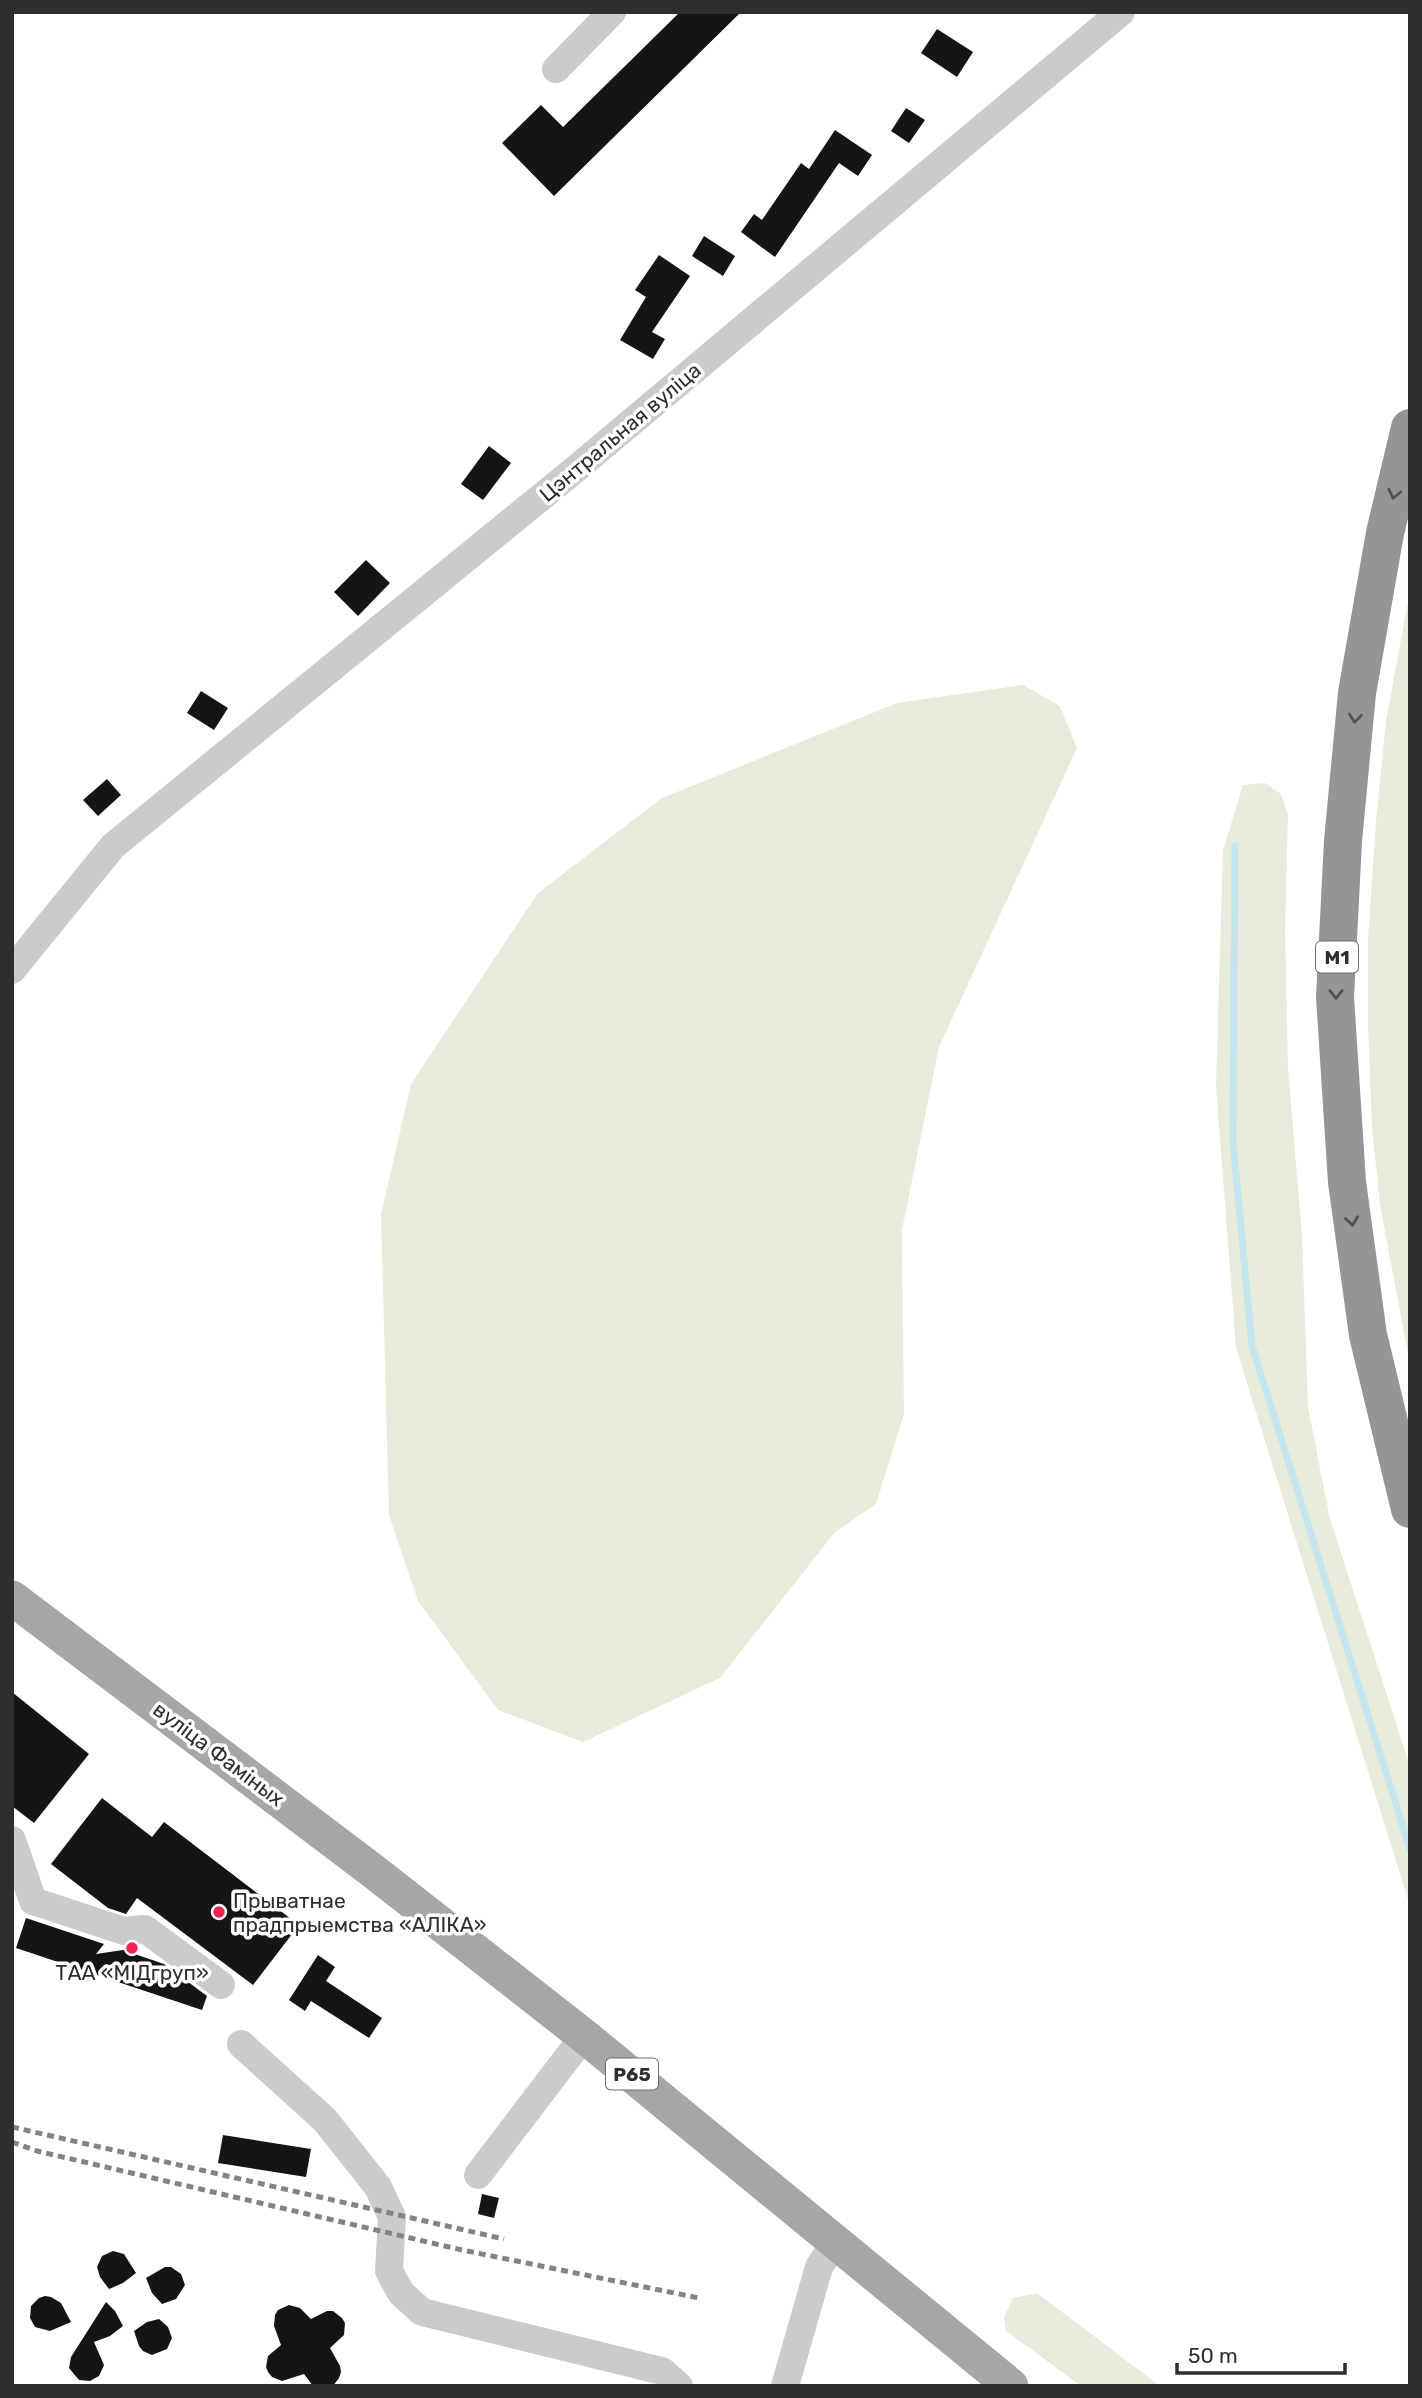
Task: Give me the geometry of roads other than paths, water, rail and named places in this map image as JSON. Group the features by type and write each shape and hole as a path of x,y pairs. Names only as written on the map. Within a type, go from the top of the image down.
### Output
{"highway":[{"name":"М1","path":"1410,428 1385,533 1357,693 1343,841 1335,997 1347,1182 1367,1323 1410,1509"}],"main road":[{"name":"вуліца Фаміных","path":"12,1598 584,2035"},
{"name":"Р65","path":"584,2035 1010,2386"}],"street":[{"path":"556,69 612,12"},
{"name":"Цэнтральная вуліца","path":"12,970 113,846 572,472 1121,12"},
{"path":"12,1840 33,1901 124,1931 145,1929 221,1985"},
{"path":"478,2175 584,2035"},
{"path":"240,2044 325,2120 378,2187 392,2217 389,2271 401,2293 422,2312 662,2371 680,2386"},
{"path":"785,2386 820,2267 836,2241"}],"waterway":[{"path":"1235,846 1233,1142 1252,1346 1410,1849"}],"railway":[{"path":"12,2127 504,2239"},
{"path":"12,2142 37,2151 462,2250 699,2298"}],"place":[{"name":"Прыватнае прадпрыемства «АЛІКА»","path":"219,1912"},
{"name":"ТАА «МІДгруп»","path":"132,1948"}]}
